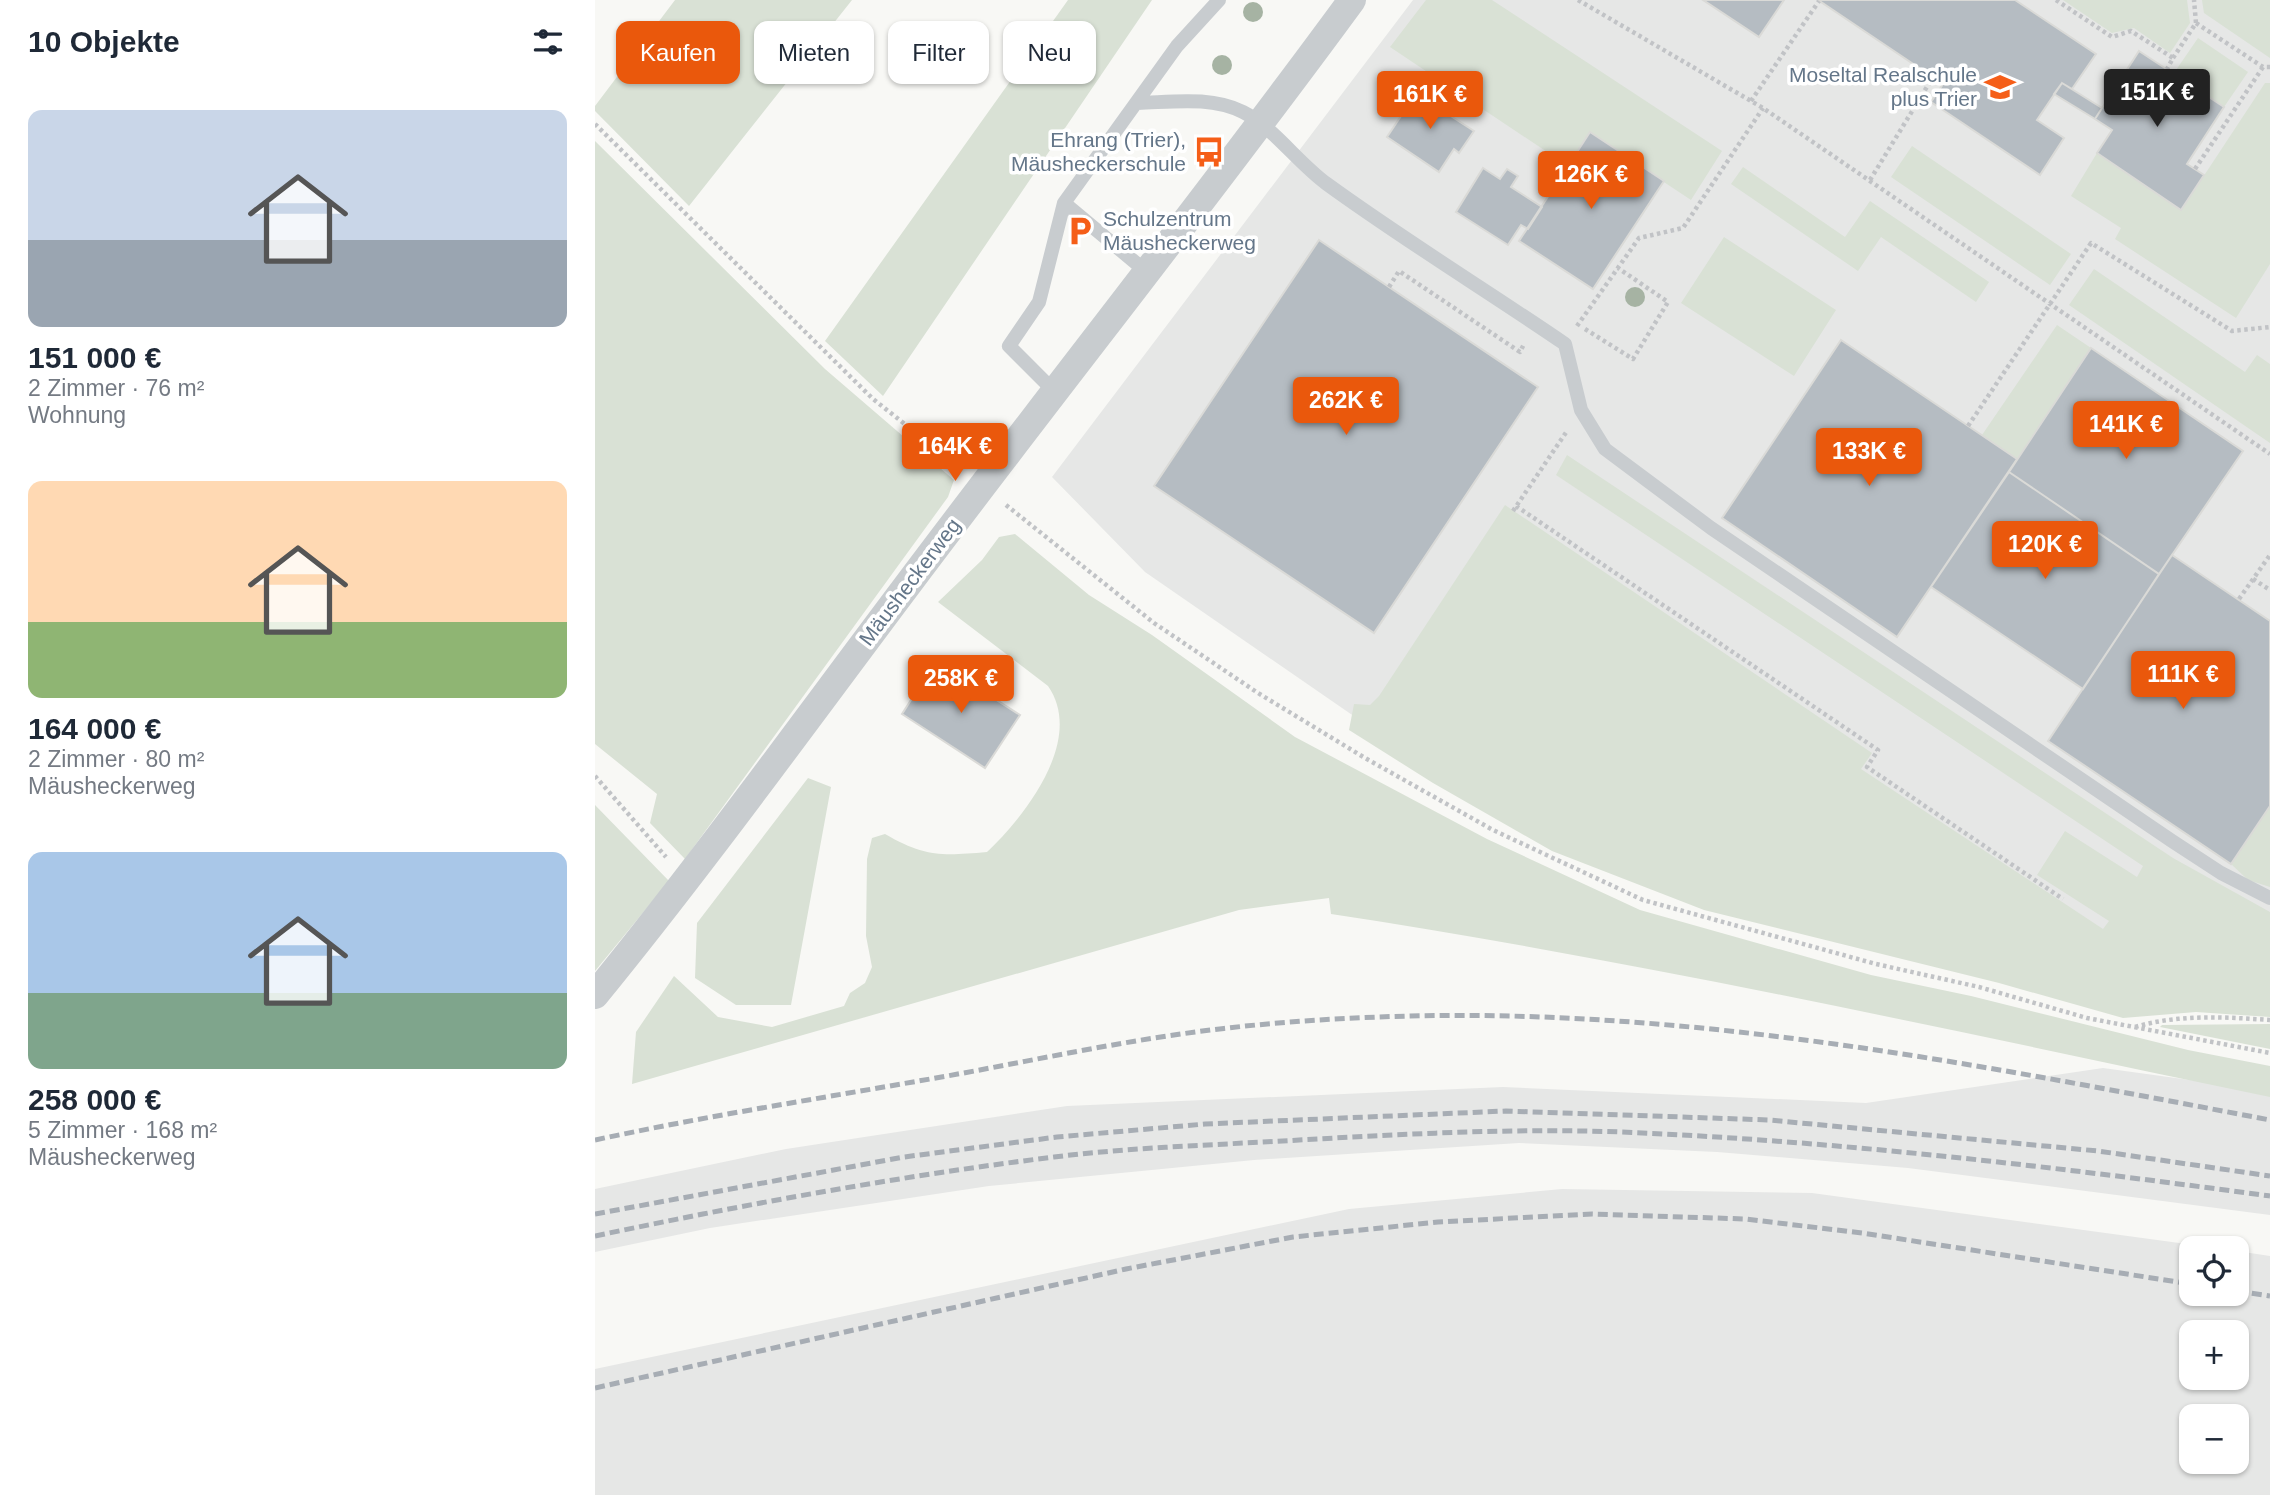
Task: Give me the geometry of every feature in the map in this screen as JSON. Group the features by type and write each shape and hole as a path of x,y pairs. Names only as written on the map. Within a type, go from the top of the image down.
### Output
{"street":[{"name":"Mäusheckerweg","path":"595,995 687,882 983,486 1262,123 1352,0"}],"lane":[{"path":"1055,392 1009,346 1039,302 1064,204 1177,46 1219,0"},
{"path":"1138,103 1208,101 1241,111 1262,123 1284,147 1325,183 1565,344 1581,410 1605,449 1711,528 2172,841 2221,873 2270,898"},
{"path":"1064,204 1148,273"}],"path":[{"path":"1578,0 1763,108 2270,454"},
{"path":"2056,0 2112,37 2131,32 2173,58"},
{"path":"2167,69 2196,23 2194,0"},
{"path":"1751,101 1819,1"},
{"path":"2196,23 2263,67 2270,67"},
{"path":"2195,169 2263,67"},
{"path":"1870,180 1933,77"},
{"path":"1584,317 1639,238 1683,228 1763,108"},
{"path":"595,124 873,399 1154,623 1258,693 1365,758 1493,830 1643,900 1876,964 1979,987 2087,1018 2270,1054"},
{"path":"1968,426 2091,243 2232,331 2270,327"},
{"path":"1578,325 1633,359 1668,302 1618,267"},
{"path":"1389,287 1399,271 1520,352 1536,324"},
{"path":"1581,410 1515,508 1878,750 1867,767 2063,899"},
{"path":"2239,600 2270,555"},
{"path":"2253,579 2270,590"},
{"path":"595,776 687,882"},
{"path":"2134,1027 2164,1019 2232,1017 2270,1020"}],"shaded area":[{"path":"675,0 852,0 835,21 754,21 754,84 786,84 689,206 595,111 595,106 616,78 616,84 740,84 740,21 659,21"},
{"path":"1068,0 1152,0 1096,82 1096,21 1053,21"},
{"name":"Schulzentrum Mäusheckerweg","path":"1413,0 2270,0 2270,969 2102,976 1358,719 1145,572 1052,477"},
{"path":"1426,0 1492,0 1722,151 1691,200 1590,133 1568,166 1390,47"},
{"path":"2063,0 2187,0 2190,23 2170,53 2134,28 2112,33"},
{"path":"2202,0 2270,0 2270,58 2204,13"},
{"path":"2198,38 2248,72 2224,107 2174,73"},
{"path":"2265,83 2270,83 2270,264 2236,318 2115,239 2121,228 2071,196 2097,153 2182,209"},
{"path":"1008,84 1095,84 883,396 825,341"},
{"path":"595,141 825,369 954,480 948,497 685,859 650,823 657,794 595,744"},
{"path":"1912,146 2071,254 2050,285 1891,177"},
{"path":"1743,167 1845,237 1870,201 1989,282 1976,302 1881,237 1858,271 1731,184"},
{"path":"1724,237 1836,310 1794,376 1681,303"},
{"path":"2094,269 2245,372 2257,355 2270,364 2270,443 2069,305"},
{"path":"2057,325 2091,348 2017,459 1982,435"},
{"path":"1567,455 2173,858 2270,912 2270,1017 2196,1012 2123,1018 1999,983 1704,910 1552,851 1433,783 1349,730 1354,704 1370,705 1379,696 1505,505 1872,753 1861,769 2103,929 2109,921 2037,875 2065,831 2137,877 2143,866 1556,475"},
{"path":"1015,534 1089,595 1152,635 1295,737 1487,839 1640,910 1871,975 1971,996 2188,1050 2270,1066 2270,1097 1684,976 1331,914 1329,898 1239,910 632,1084 636,1032 674,976 718,1017 772,1027 844,1006 850,993 865,983 872,967 866,936 867,859 872,838 885,834 911,847 934,853 987,852 1033,797 1046,775 1060,729 1058,707 1048,686 938,602 982,560 999,537"},
{"path":"808,778 831,787 791,1005 736,1005 695,978 697,923"},
{"path":"595,805 669,881 595,971"},
{"path":"2270,806 2270,887 2248,880 2231,864"},
{"path":"2270,1024 2270,1049 2160,1027 2162,1025"},
{"path":"2103,1068 2270,1091 2270,1215 1908,1168 1717,1152 1519,1143 1254,1160 989,1186 710,1228 595,1252 595,1189 786,1149 1067,1106 1503,1087 1866,1103"},
{"path":"1562,1189 1812,1193 2179,1243 2179,1306 2249,1306 2249,1253 2270,1256 2270,1495 595,1495 595,1369 1349,1209"}],"building":[{"name":"Moseltal Realschule plus Trier","path":"1703,0 1784,0 1759,37"},
{"name":"Moseltal Realschule plus Trier","path":"1818,0 2015,0 2096,54 2072,89 2062,83 2037,120 2064,138 2040,175 1931,102 1943,84"},
{"path":"2139,51 2224,107 2187,164 2204,175 2181,210 2097,153 2112,130 2095,119"},
{"path":"2062,83 2102,108 2095,119 2054,94"},
{"path":"1417,92 1431,102 1438,92 1450,100 1443,111 1474,131 1459,153 1454,149 1439,172 1387,137"},
{"path":"1590,132 1664,181 1593,289 1519,241"},
{"path":"1483,168 1500,179 1507,169 1518,176 1511,187 1542,207 1528,229 1521,225 1508,245 1456,212"},
{"path":"1319,240 1538,387 1374,633 1154,486"},
{"path":"1841,340 2017,459 1897,637 1722,518"},
{"path":"2091,348 2243,451 2159,574 2009,472"},
{"path":"2009,472 2159,574 2083,689 1931,587"},
{"path":"2172,555 2270,621 2270,806 2231,864 2048,741"},
{"path":"936,661 1020,715 985,768 902,714"}],"railway":[{"path":"595,1140 1152,1038 1267,1024 1410,1016 1519,1016 1627,1022 1843,1045 2056,1080 2270,1120"},
{"path":"595,1214 904,1157 1057,1137 1205,1124 1506,1111 1769,1120 2098,1151 2270,1176"},
{"path":"595,1236 824,1192 1054,1157 1177,1147 1500,1131 1621,1132 1784,1142 2028,1165 2270,1196"},
{"path":"595,1388 1126,1269 1293,1237 1438,1222 1592,1214 1745,1219 1862,1233 2179,1282"},
{"path":"2249,1293 2270,1296"}],"place":[{"name":"Moseltal Realschule plus Trier","path":"2000,87"},
{"name":"Ehrang (Trier), Mäusheckerschule","path":"1209,152"},
{"name":"Schulzentrum Mäusheckerweg","path":"1080,231"}]}
